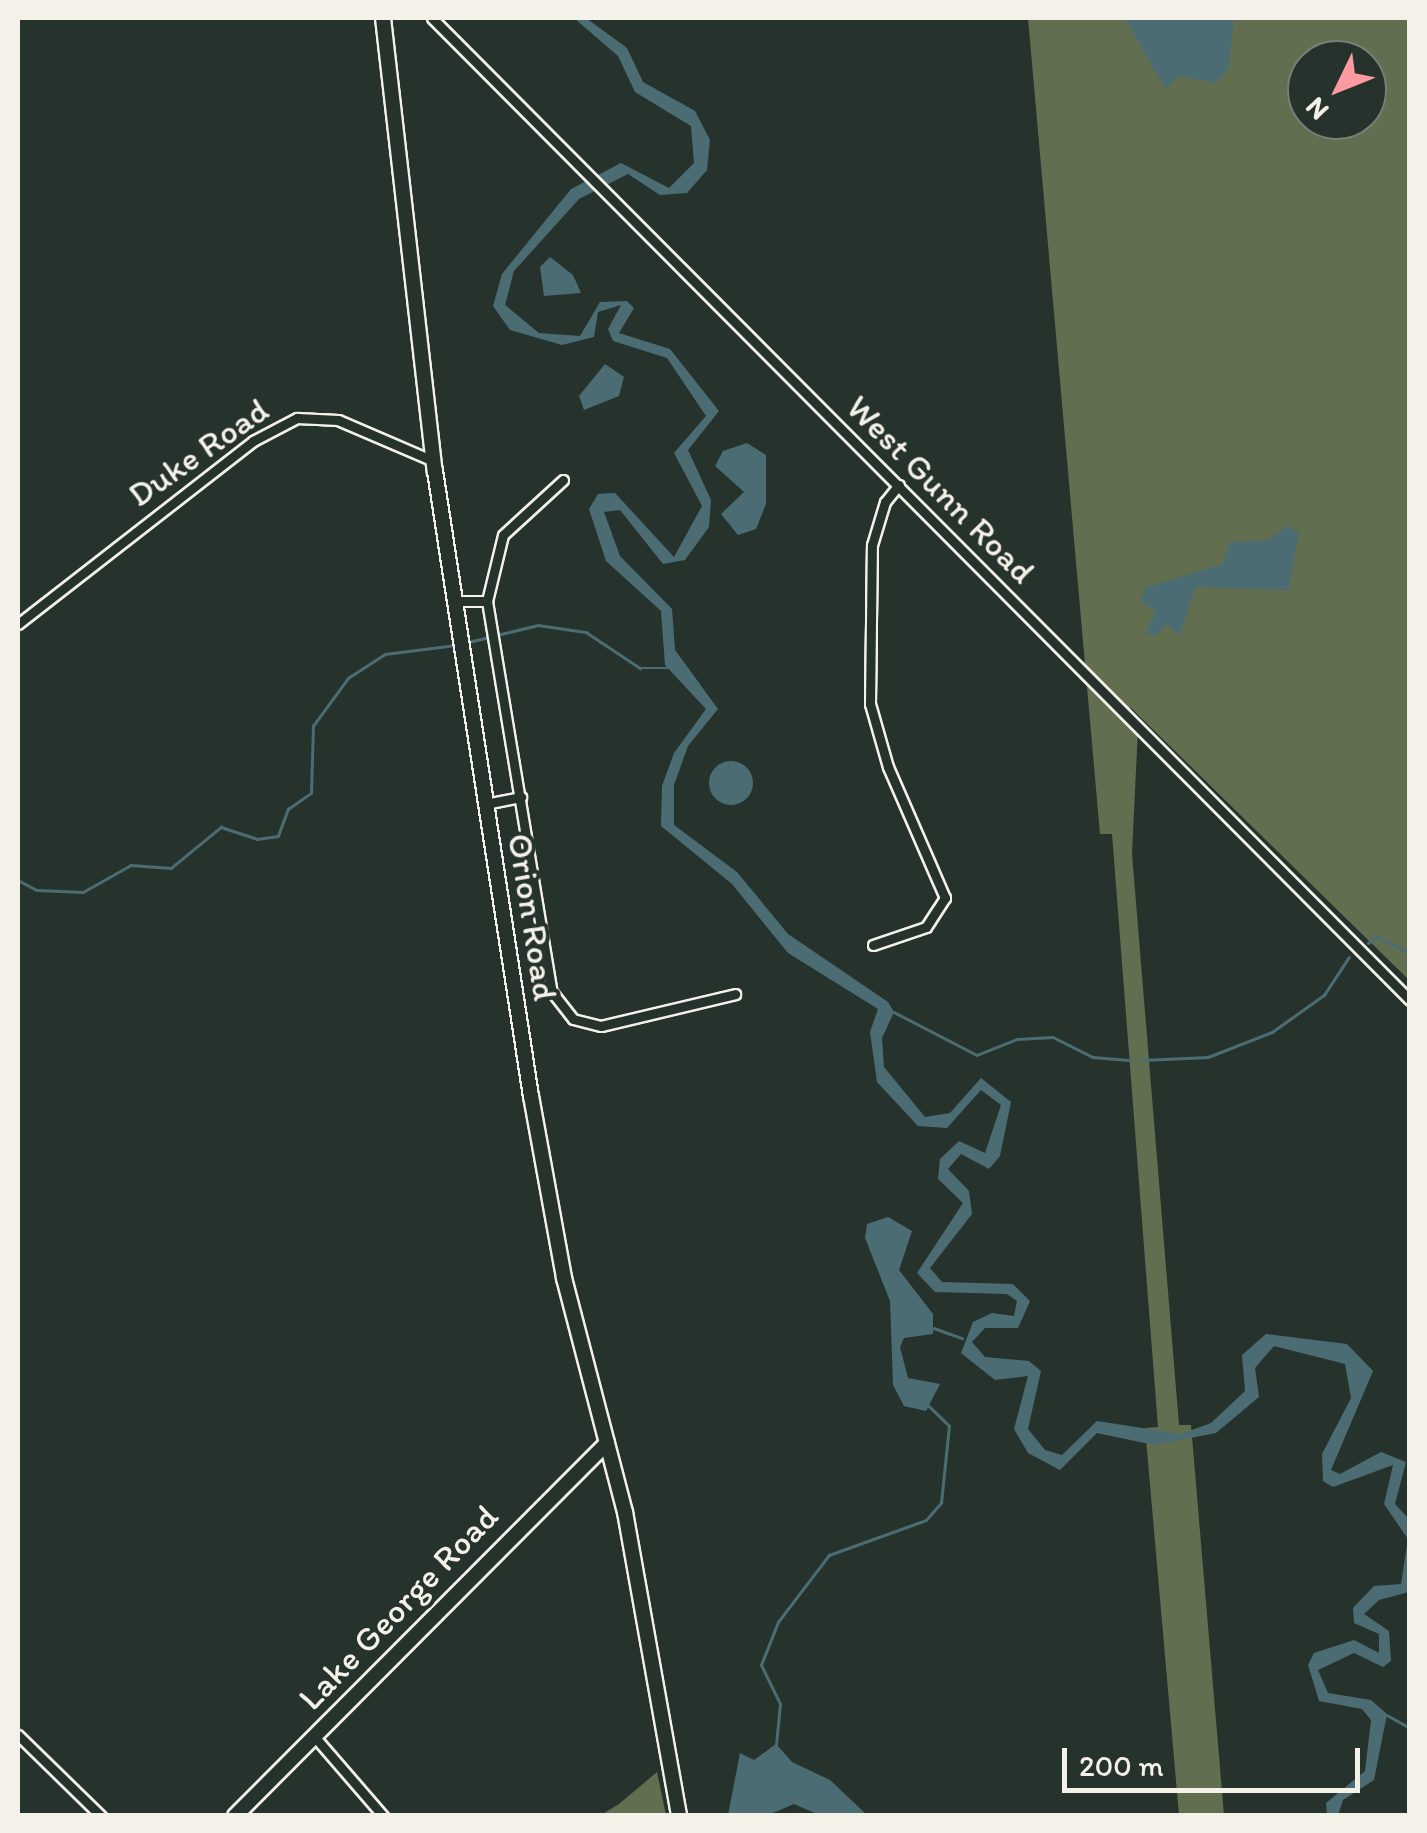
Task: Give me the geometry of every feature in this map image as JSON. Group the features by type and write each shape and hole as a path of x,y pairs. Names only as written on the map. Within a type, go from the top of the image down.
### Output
{"main road":[{"name":"Orion Road","path":"383,18 383,50 434,461 485,804 564,1278 608,1444 679,1816"},
{"name":"Lake George Road","path":"235,1816 608,1444"}],"street":[{"name":"West Gunn Road","path":"432,18 1410,1000"},
{"name":"Duke Road","path":"18,624 253,441 296,418 338,420 434,461"},
{"path":"564,480 503,535 487,601 552,992 566,1012 601,1026 734,994"},
{"path":"873,944 926,927 945,898 888,767 870,704 872,544 899,485"},
{"path":"455,601 487,601"},
{"path":"485,804 520,797"},
{"path":"18,1736 101,1816"},
{"path":"314,1736 383,1816"}],"green space":[{"path":"1028,18 1409,18 1409,980 1130,707 1138,728 1132,854 1179,1425 1191,1425 1224,1815 1179,1815 1145,1428 1158,1427 1112,834 1100,834"},
{"path":"657,1772 666,1815 601,1815 619,1804"}],"water":[{"path":"574,18 586,18 627,48 643,82 695,111 710,140 707,170 687,193 660,195 628,174 579,199 514,271 505,305 539,333 580,336 600,302 627,301 634,308 619,333 670,349 719,411 688,450 711,500 709,527 685,560 663,564 620,510 604,512 620,556 672,609 675,650 718,709 688,746 674,785 674,825 737,872 788,934 888,1002 894,1012 882,1038 884,1067 925,1117 950,1113 981,1078 1011,1102 1000,1156 989,1169 961,1154 948,1169 969,1191 972,1214 930,1268 942,1282 1013,1284 1030,1301 1018,1328 985,1328 972,1342 985,1357 1029,1361 1041,1371 1028,1429 1045,1450 1062,1455 1097,1421 1181,1434 1211,1423 1245,1391 1242,1355 1266,1334 1347,1344 1373,1371 1331,1470 1340,1474 1381,1452 1406,1462 1395,1504 1409,1519 1409,1592 1379,1600 1364,1614 1389,1631 1391,1661 1383,1667 1354,1653 1318,1670 1328,1693 1371,1700 1387,1714 1374,1780 1343,1800 1338,1815 1327,1815 1326,1803 1365,1771 1371,1720 1362,1709 1319,1701 1308,1665 1314,1653 1354,1640 1379,1653 1379,1634 1354,1623 1353,1608 1374,1586 1401,1584 1408,1539 1384,1504 1393,1465 1333,1487 1323,1481 1322,1454 1351,1398 1345,1364 1274,1346 1255,1368 1259,1397 1216,1433 1154,1445 1097,1433 1060,1470 1028,1453 1014,1429 1028,1376 995,1380 961,1353 973,1322 992,1313 1014,1316 1017,1301 1007,1294 935,1292 917,1273 963,1203 938,1179 940,1159 959,1141 985,1153 1001,1105 981,1090 947,1128 918,1126 877,1082 870,1032 878,1009 788,953 732,884 661,826 662,786 674,753 706,709 665,665 661,611 606,561 589,509 598,494 615,493 674,557 702,506 674,453 706,416 667,358 613,341 608,329 621,305 598,312 594,337 562,345 510,330 493,306 502,274 571,189 621,163 669,188 694,163 691,126 635,92 618,56"},
{"path":"1125,18 1234,18 1229,68 1216,83 1180,76 1165,89"},
{"path":"550,257 573,275 581,293 544,296 540,267"},
{"path":"605,364 624,377 619,396 584,410 579,396"},
{"path":"747,443 766,455 766,504 756,529 738,535 721,514 744,492 715,466 723,451"},
{"path":"1288,526 1299,533 1288,590 1195,587 1180,635 1167,625 1154,636 1145,633 1156,611 1141,602 1145,588 1222,564 1230,542 1267,541"},
{"path":"731,761 747,767 753,783 747,799 731,805 715,799 709,783 715,767"},
{"path":"888,1217 912,1231 899,1270 933,1314 933,1334 904,1338 900,1347 908,1378 940,1384 926,1411 904,1406 893,1385 890,1301 865,1238 867,1224"},
{"path":"776,1744 792,1762 830,1780 867,1815 819,1815 794,1804 768,1815 728,1815 740,1753 754,1760"}],"waterway":[{"path":"497,635 538,625 586,632 640,668 667,668"},
{"path":"468,642 489,637"},
{"path":"18,880 37,890 83,892 131,865 171,868 221,827 257,839 278,836 288,809 311,793 313,726 348,678 385,654 455,645"},
{"path":"1368,943 1377,937 1410,953"},
{"path":"1142,1060 1208,1057 1272,1032 1324,995 1349,957"},
{"path":"894,1012 977,1055 1017,1039 1053,1037 1093,1057 1131,1060"},
{"path":"934,1328 962,1338"},
{"path":"776,1745 780,1704 761,1665 778,1622 829,1555 926,1520 941,1503 949,1426 927,1405"},
{"path":"1387,1715 1410,1728"}]}
